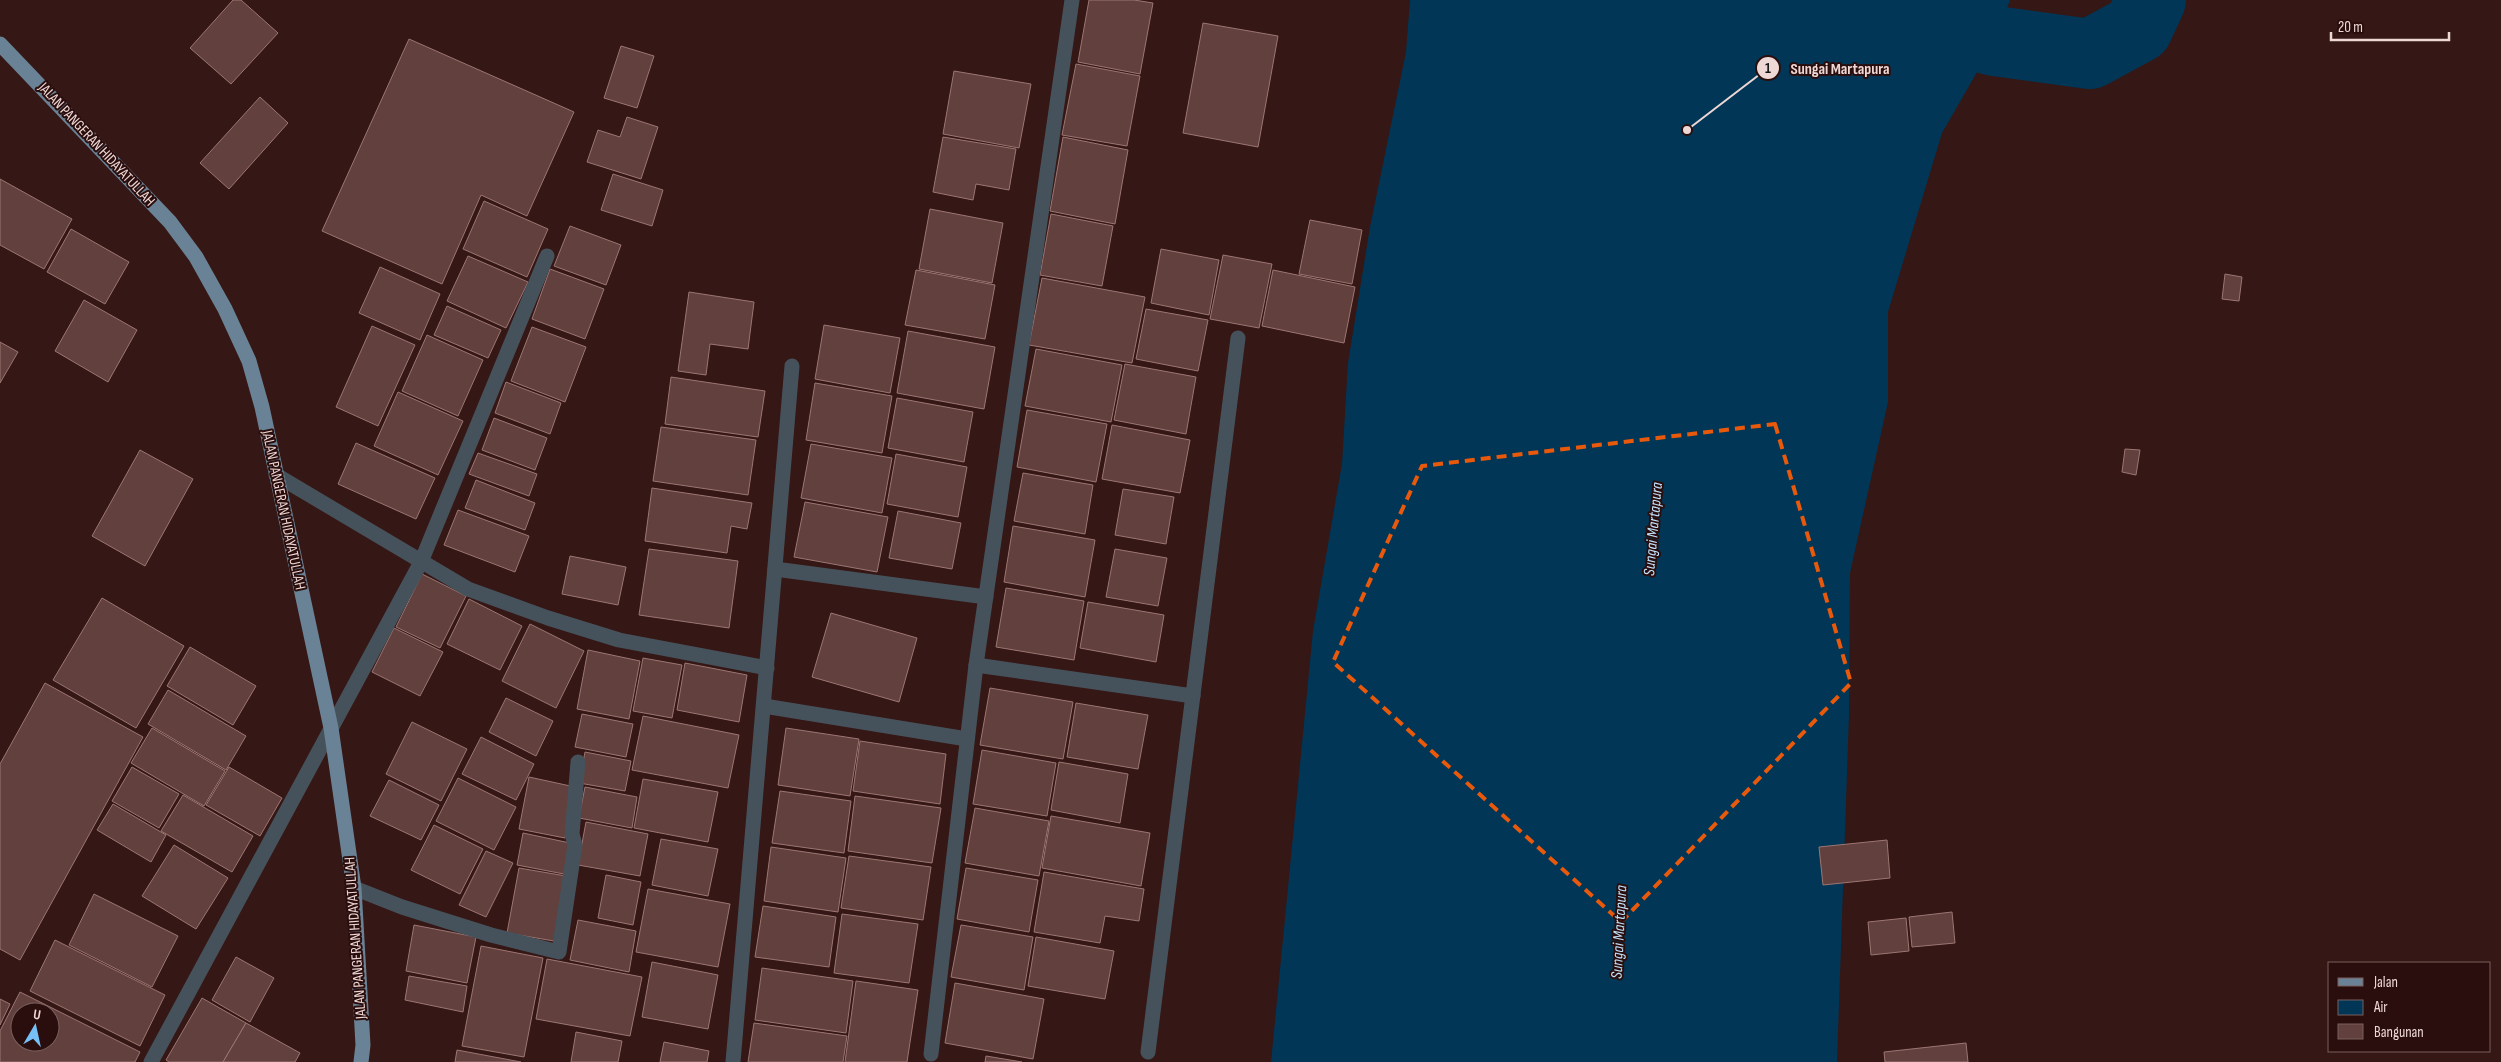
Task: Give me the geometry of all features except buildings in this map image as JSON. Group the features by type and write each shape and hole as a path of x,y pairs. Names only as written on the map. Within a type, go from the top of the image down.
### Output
{"main road":[{"name":"JALAN PANGERAN HIDAYATULLAH","path":"0,44 163,215 196,256 225,309 249,361 262,407 331,728 354,888 363,1045 361,1062"}],"street":[{"path":"931,1054 976,665 1072,0"},
{"path":"151,1062 420,562 547,256"},
{"path":"1148,1052 1238,338"},
{"path":"733,1062 792,366"},
{"path":"276,475 468,589 619,640 767,668"},
{"path":"775,569 986,597"},
{"path":"976,665 1193,696"},
{"path":"764,706 967,739"},
{"path":"354,888 402,907 491,935 558,952 575,845 572,834 578,762"}],"highlighted area":[{"path":"1775,424 1851,683 1621,922 1333,662 1422,466"}],"water":[{"path":"1410,0 2010,0 1995,41 1942,133 1888,312 1888,402 1850,573 1849,715 1837,1062 1271,1062 1313,631 1342,464 1348,363 1370,227 1406,52"}],"waterway":[{"path":"1837,0 1995,41 2090,54 2138,28 2151,0"}],"place":[{"name":"Sungai Martapura","path":"1687,130"}]}
